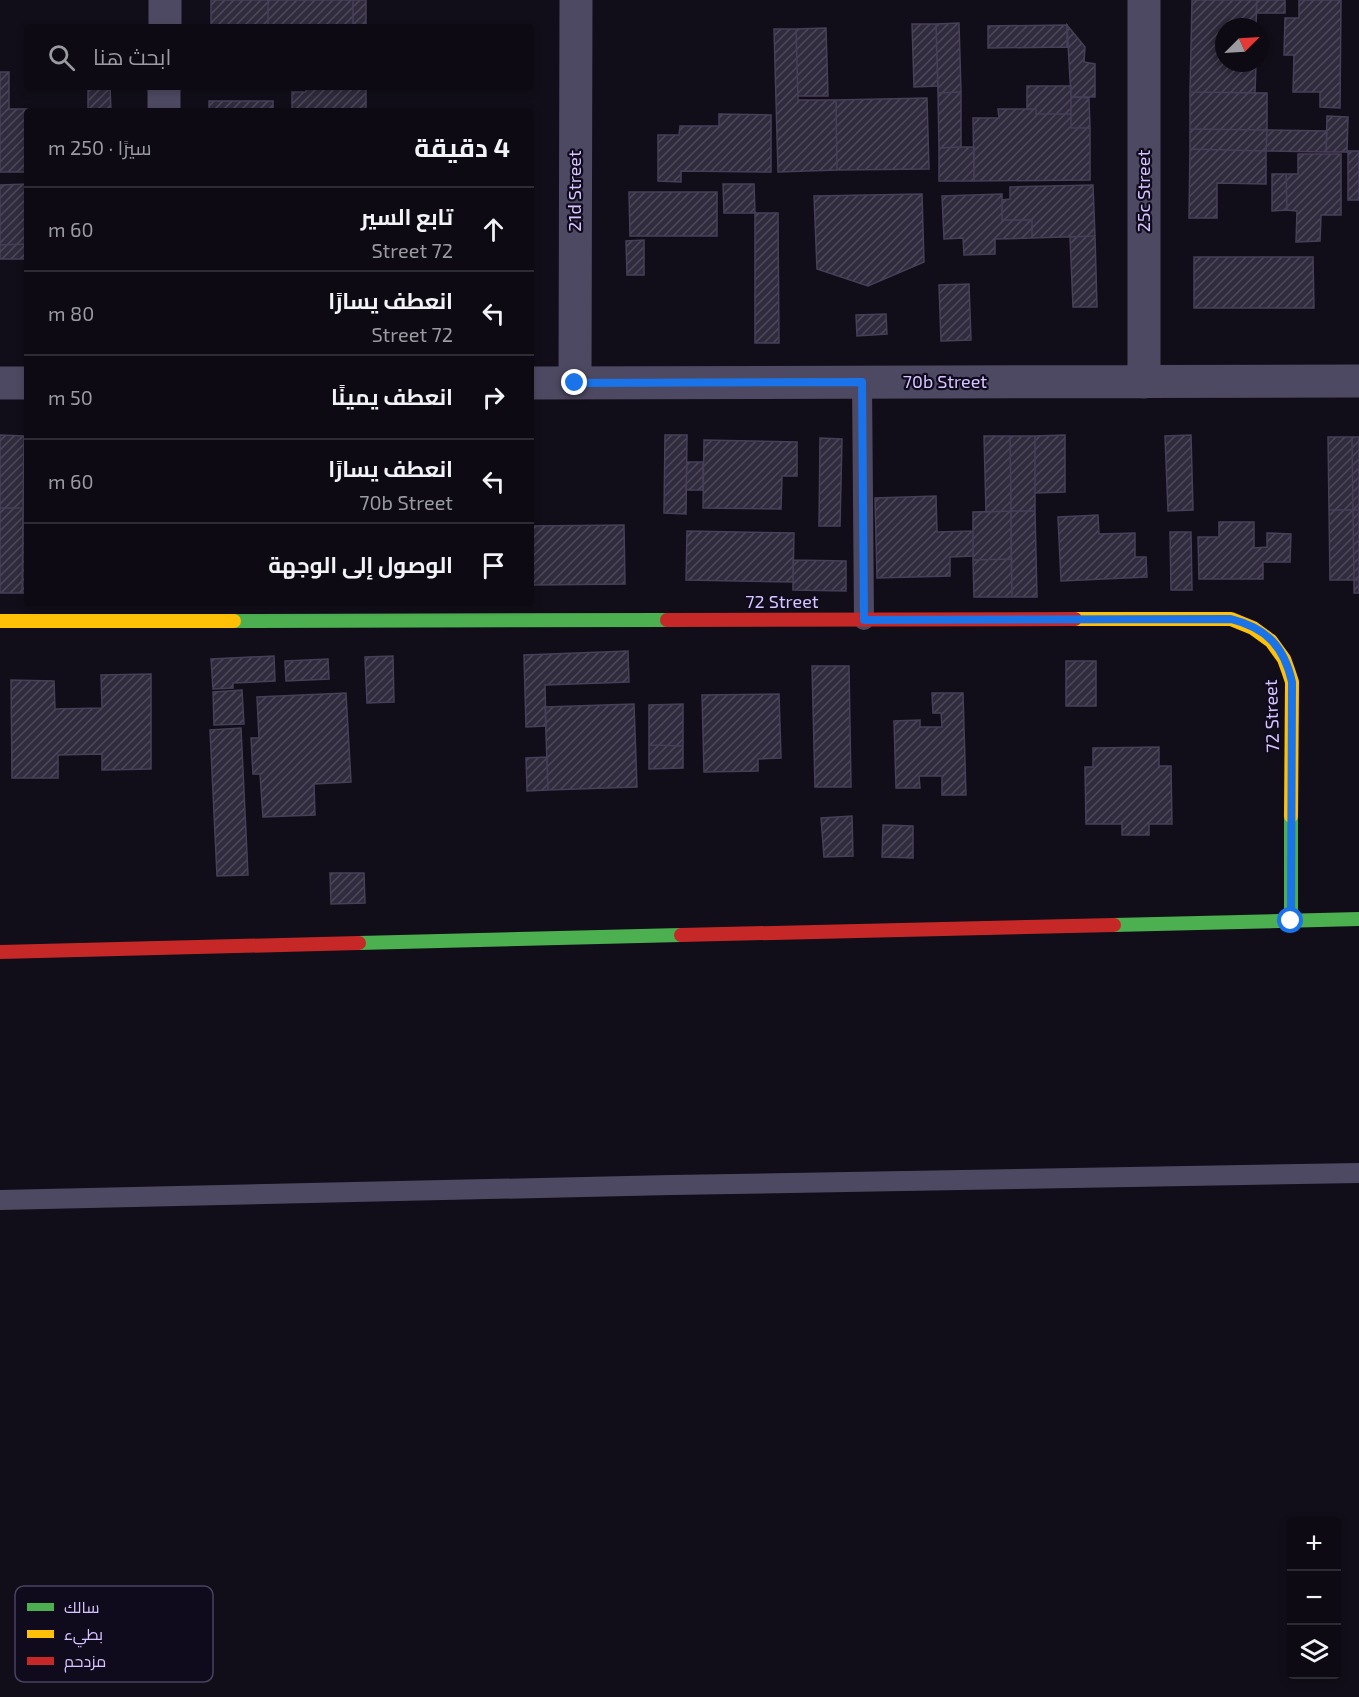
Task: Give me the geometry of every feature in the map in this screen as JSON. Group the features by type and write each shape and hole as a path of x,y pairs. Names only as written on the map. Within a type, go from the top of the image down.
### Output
{"street":[{"path":"165,0 165,24"},
{"name":"21d Street","path":"575,383 576,0"},
{"name":"25c Street","path":"1144,0 1144,382"},
{"path":"164,90 164,108"},
{"name":"70b Street","path":"534,383 1359,381"},
{"path":"0,383 24,383"},
{"name":"72 Street","path":"0,621 1231,619 1262,632 1275,643 1283,655 1292,682 1291,921"},
{"path":"0,952 1359,919"}],"lane":[{"path":"862,382 864,620"},
{"path":"0,1200 1359,1173"}],"building":[{"path":"211,0 268,0 268,24 211,24"},
{"path":"268,0 353,0 353,24 268,24"},
{"path":"353,0 366,0 366,24 353,24"},
{"path":"1192,0 1257,0 1256,18 1215,18 1215,72 1256,72 1255,93 1190,92"},
{"path":"1257,0 1285,0 1285,13 1256,13"},
{"path":"1299,0 1341,0 1340,108 1320,107 1320,92 1293,92 1294,55 1284,55 1285,18 1299,18"},
{"path":"959,23 961,92 938,93 936,24"},
{"path":"912,24 936,24 938,86 914,87"},
{"path":"1067,25 1085,47 1084,62 1095,64 1095,97 1071,97"},
{"path":"1067,25 1067,47 988,48 988,26"},
{"path":"826,28 828,96 798,96 796,29"},
{"path":"774,29 796,29 798,100 836,100 837,170 778,172"},
{"path":"0,72 9,72 9,109 24,109 24,172 0,172"},
{"path":"1027,86 1071,86 1071,114 1036,114 1036,109 1027,109"},
{"path":"88,90 110,90 111,108 88,108"},
{"path":"306,90 366,90 366,108 292,108 292,92 306,92"},
{"path":"961,92 961,147 939,148 938,93"},
{"path":"1190,92 1267,93 1267,130 1190,129"},
{"path":"1071,97 1089,98 1090,128 1071,128"},
{"path":"927,98 929,169 837,170 836,100"},
{"path":"209,101 273,101 273,108 209,108"},
{"path":"998,109 1036,109 1036,114 1071,114 1071,128 1090,128 1090,180 974,181 973,118 999,118"},
{"path":"719,114 771,115 771,172 681,171 681,182 658,181 658,135 679,135 680,126 719,126"},
{"path":"1327,116 1348,117 1347,152 1326,152"},
{"path":"1190,129 1267,130 1266,151 1190,149"},
{"path":"1267,130 1327,131 1326,152 1266,151"},
{"path":"974,147 974,181 939,181 939,148"},
{"path":"1190,149 1266,151 1266,184 1217,183 1217,218 1189,218"},
{"path":"1348,151 1359,151 1359,200 1348,200"},
{"path":"1298,154 1341,154 1341,215 1321,215 1320,241 1296,242 1297,211 1287,210 1286,174 1298,174"},
{"path":"1272,174 1286,174 1287,210 1272,211"},
{"path":"24,184 24,244 0,245 0,185"},
{"path":"723,184 754,184 755,213 724,213"},
{"path":"1093,185 1095,236 1032,238 1032,220 1002,220 1002,200 1010,199 1010,187"},
{"path":"629,192 717,192 717,236 630,236"},
{"path":"922,194 924,262 868,286 817,269 814,196"},
{"path":"1002,194 1002,220 1032,220 1032,238 995,239 995,254 964,255 963,238 944,239 942,196"},
{"path":"755,213 778,213 779,343 755,343"},
{"path":"1095,236 1097,307 1073,307 1070,237"},
{"path":"644,240 644,275 627,275 626,241"},
{"path":"24,244 24,259 0,259 0,245"},
{"path":"1194,257 1313,257 1314,308 1194,308"},
{"path":"969,284 971,340 941,341 939,285"},
{"path":"886,314 887,334 857,336 856,315"},
{"path":"0,435 24,436 23,508 0,508"},
{"path":"665,435 687,435 686,514 664,513"},
{"path":"1065,435 1065,492 1035,493 1035,436"},
{"path":"1191,435 1193,510 1168,511 1165,436"},
{"path":"984,436 1010,436 1011,511 986,512"},
{"path":"1010,436 1035,436 1035,511 1011,511"},
{"path":"1328,437 1352,437 1353,510 1329,510"},
{"path":"1352,437 1359,437 1359,510 1353,510"},
{"path":"820,438 842,439 840,526 819,526"},
{"path":"704,440 797,442 797,476 782,476 781,509 703,508"},
{"path":"24,451 24,593 22,593"},
{"path":"687,462 703,462 703,490 686,490"},
{"path":"936,496 937,532 973,531 973,556 950,557 950,576 877,578 875,498"},
{"path":"0,508 23,508 22,593 0,593"},
{"path":"1329,510 1353,510 1354,580 1330,580"},
{"path":"1353,510 1359,510 1359,580 1354,580"},
{"path":"1011,511 1035,511 1037,597 1012,597"},
{"path":"1011,511 1011,559 973,560 973,512"},
{"path":"1098,515 1099,534 1135,533 1135,557 1146,557 1147,577 1061,581 1058,517"},
{"path":"1219,522 1254,522 1254,548 1267,547 1267,533 1291,534 1290,562 1263,562 1263,579 1199,579 1198,537 1219,537"},
{"path":"624,525 625,584 534,585 534,526"},
{"path":"687,531 794,533 793,582 686,580"},
{"path":"1170,532 1191,532 1192,590 1171,590"},
{"path":"1011,559 1012,597 974,597 973,560"},
{"path":"793,560 846,561 846,591 793,590"},
{"path":"1354,580 1359,580 1359,593 1354,593"},
{"path":"628,651 629,682 545,685 546,726 526,727 524,655"},
{"path":"274,656 275,681 233,683 233,688 213,689 211,659"},
{"path":"393,656 394,702 367,703 365,657"},
{"path":"328,659 329,679 286,681 285,661"},
{"path":"1066,661 1096,661 1096,706 1066,706"},
{"path":"812,666 849,666 851,787 815,787"},
{"path":"151,674 151,769 102,770 102,754 58,755 58,778 12,778 11,680 54,681 55,709 102,708 101,675"},
{"path":"242,690 244,724 214,725 213,692"},
{"path":"346,693 351,782 314,784 315,815 263,817 260,774 253,774 251,738 259,738 257,697"},
{"path":"932,693 963,693 966,795 942,795 942,776 919,776 920,788 896,788 894,721 920,720 920,727 942,727 941,713 933,713"},
{"path":"779,694 781,758 758,759 758,771 704,772 702,695"},
{"path":"634,704 637,787 548,790 545,707"},
{"path":"683,704 683,746 649,745 649,705"},
{"path":"241,728 248,875 217,876 210,730"},
{"path":"649,745 683,746 683,768 649,769"},
{"path":"1159,747 1159,766 1171,766 1172,824 1149,824 1149,835 1122,835 1122,824 1086,824 1085,767 1093,767 1093,748"},
{"path":"547,757 548,790 527,791 526,758"},
{"path":"852,816 853,856 824,857 821,818"},
{"path":"883,825 913,826 913,858 882,857"},
{"path":"330,873 364,873 365,903 331,904"}],"traffic: fast":[{"path":"234,621 667,620"},
{"path":"1291,816 1291,921"},
{"path":"1114,925 1359,919"},
{"path":"359,943 681,935"}],"traffic: slow":[{"path":"1075,619 1231,619 1253,628 1271,641 1284,659 1292,682 1291,816"},
{"path":"0,621 234,621"}],"traffic: jam":[{"path":"667,620 1075,619"},
{"path":"681,935 1114,925"},
{"path":"0,952 359,943"}],"route":[{"path":"575,383 862,382 864,620 1231,619 1262,632 1275,643 1283,655 1292,682 1291,921"}]}
